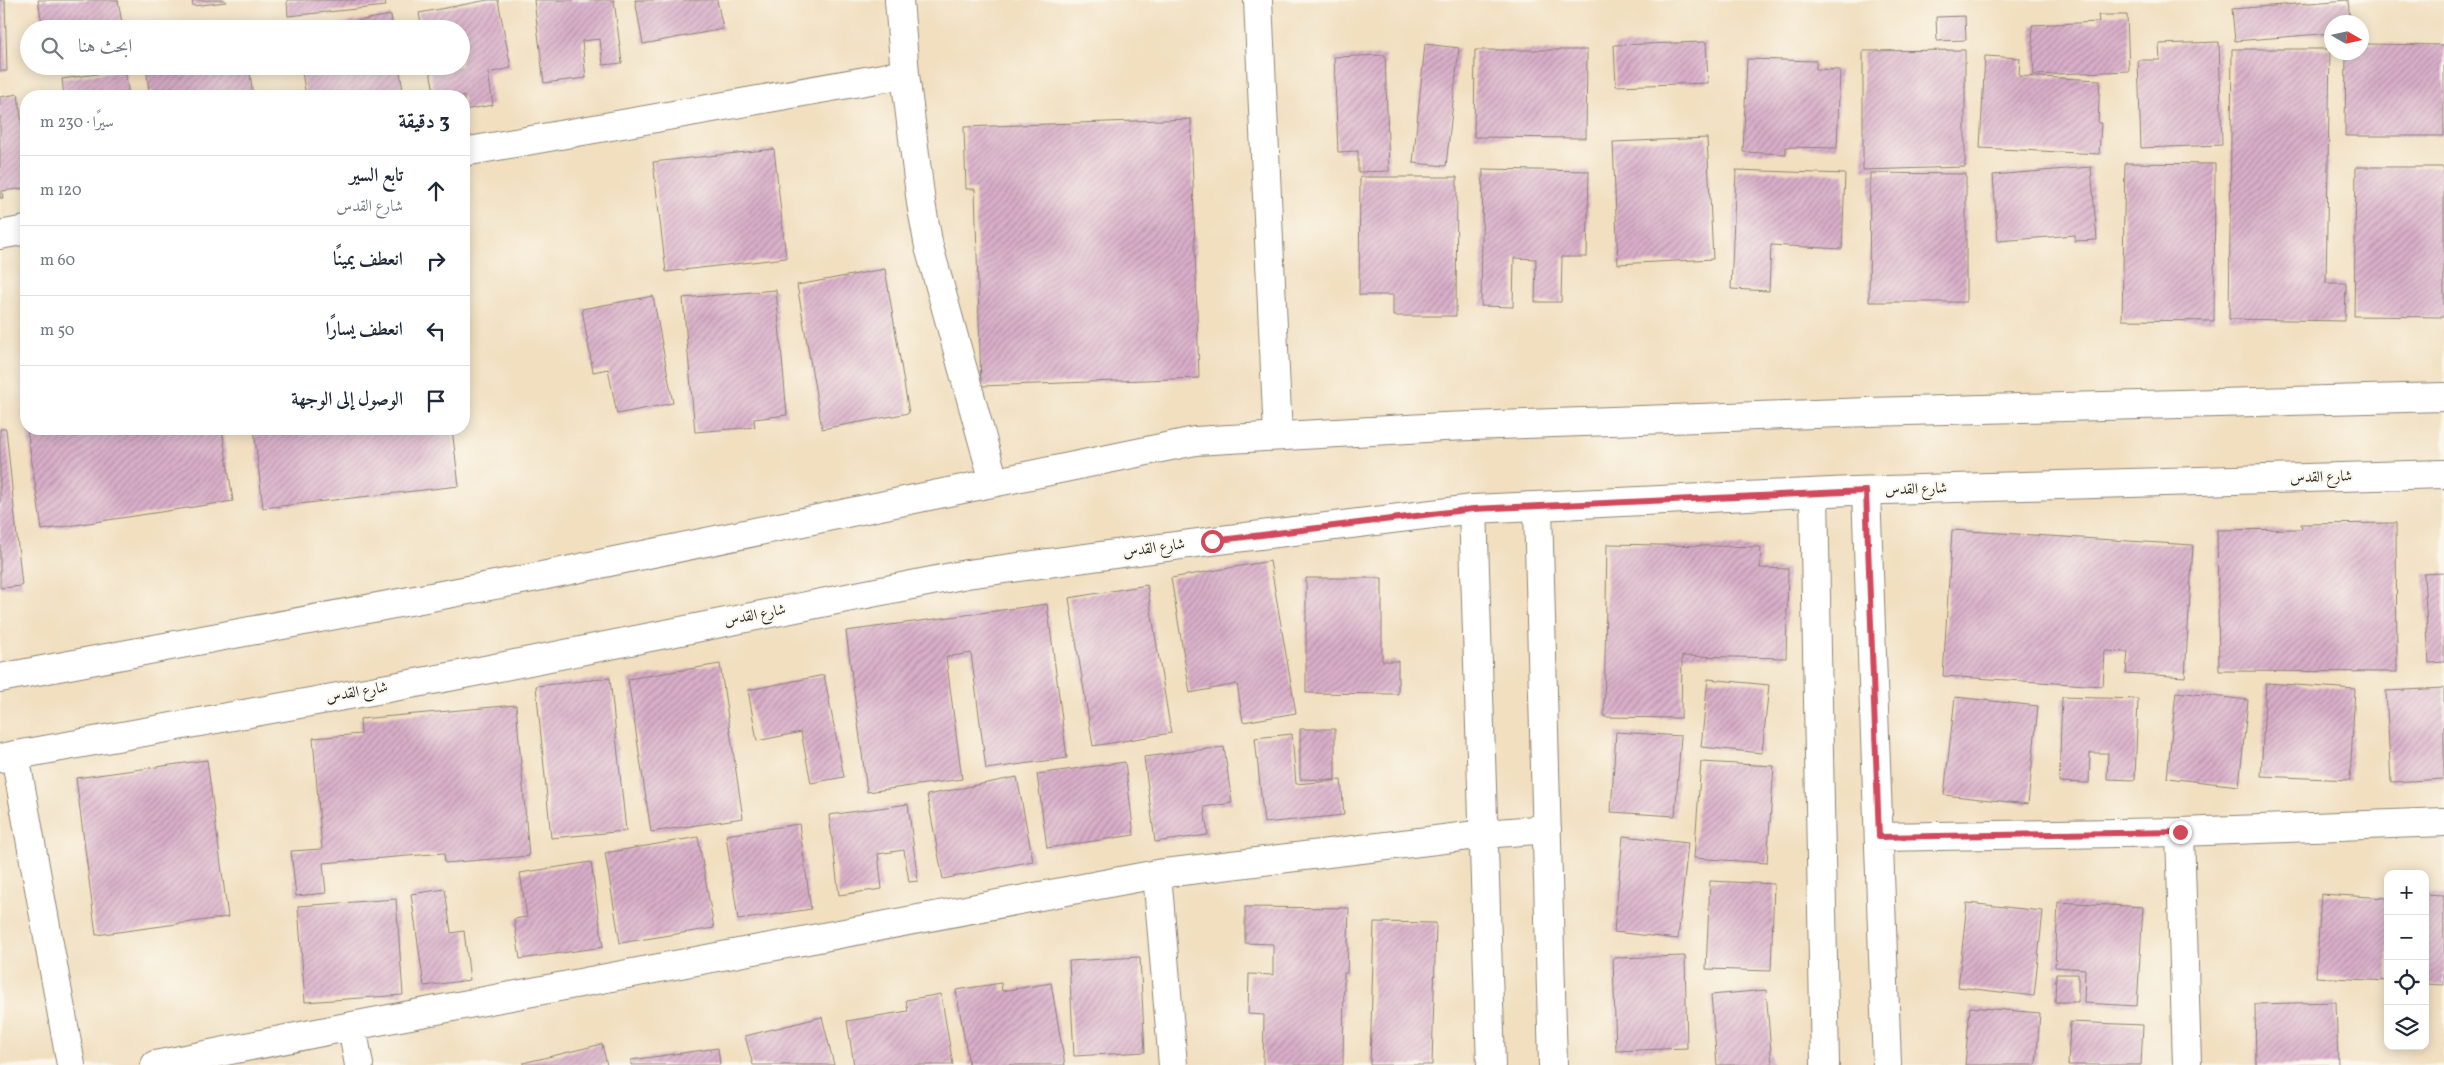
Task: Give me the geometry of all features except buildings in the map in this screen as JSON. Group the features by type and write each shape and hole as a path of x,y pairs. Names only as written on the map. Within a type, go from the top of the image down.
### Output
{"street":[{"path":"899,0 905,74 921,203 929,247 994,482"},
{"path":"1258,0 1278,436"},
{"path":"470,151 905,74"},
{"path":"0,235 20,231"},
{"path":"0,678 532,578 1195,441 1443,427 1750,416 2444,397"},
{"name":"شارع القدس","path":"7,757 449,677 967,574 1473,509 1538,508 1866,491 2444,474"},
{"path":"1866,491 1887,1065"},
{"path":"1814,494 1825,1065"},
{"path":"1538,508 1553,1065"},
{"path":"1473,509 1491,1065"},
{"path":"7,757 71,1065"},
{"path":"1879,837 2180,832 2444,822"},
{"path":"155,1065 1157,874 1485,834 1546,829"},
{"path":"2180,832 2187,1065"},
{"path":"1157,874 1173,1065"},
{"path":"352,1026 359,1065"}],"route":[{"path":"1212,541 1473,509 1538,508 1866,491 1879,837 2180,832"}]}
